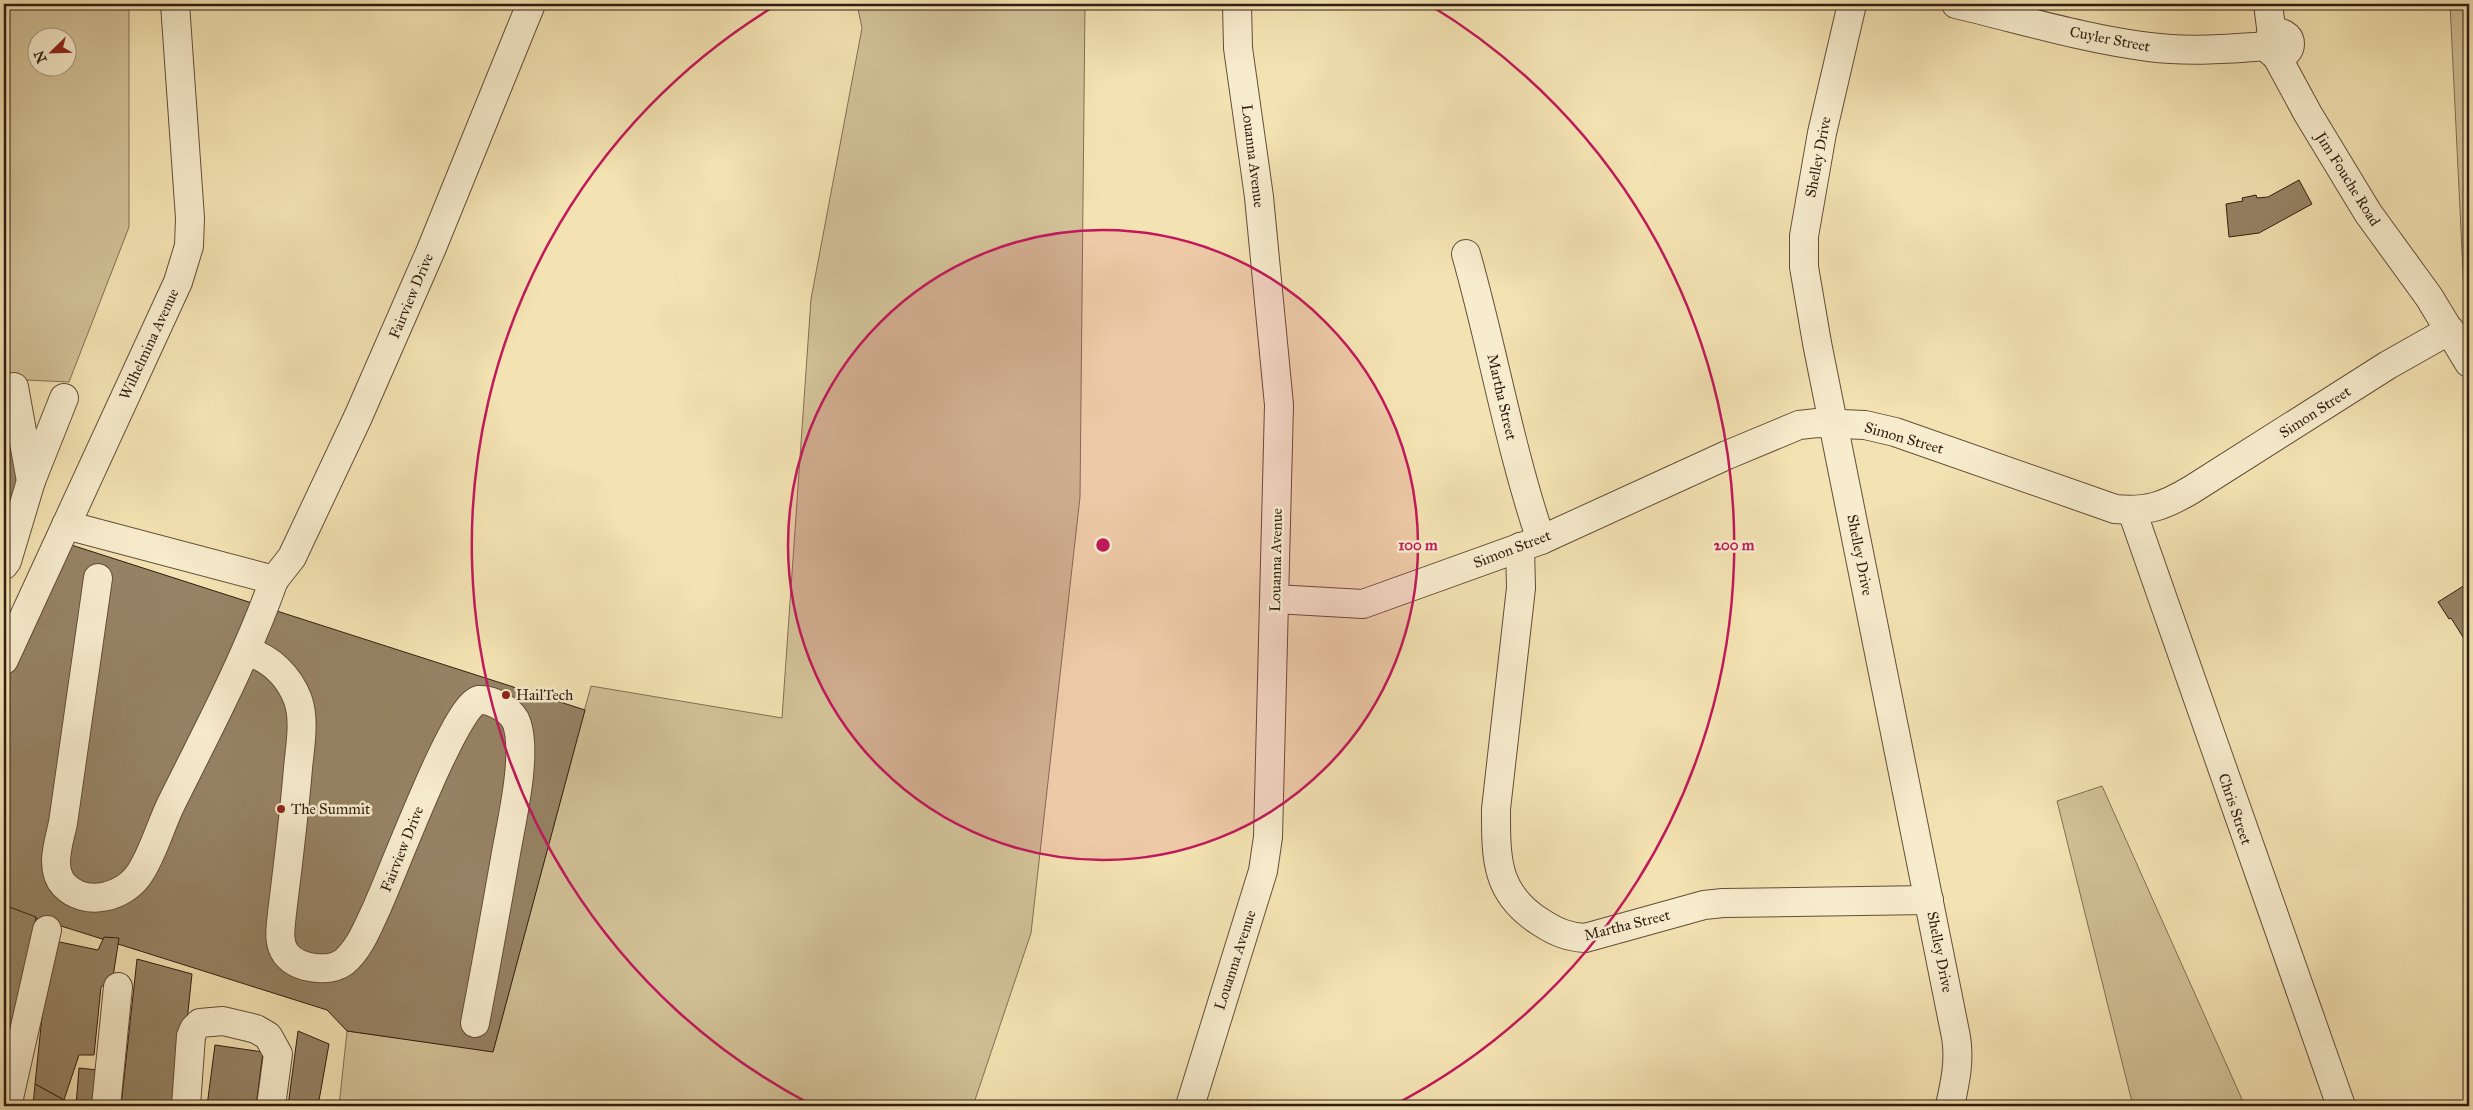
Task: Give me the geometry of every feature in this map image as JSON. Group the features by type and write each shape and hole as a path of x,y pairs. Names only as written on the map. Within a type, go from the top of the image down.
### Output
{"street":[{"name":"Wilhelmina Avenue","path":"7,645 66,525 178,282 189,246 190,218 175,4"},
{"name":"Fairview Drive","path":"98,578 63,823 57,849 57,871 64,885 78,894 105,898 123,890 140,874 170,806 247,651 274,580 292,557 358,417 431,250 530,4"},
{"name":"Louanna Avenue","path":"1190,1106 1263,871 1268,836 1279,405 1258,197 1238,48 1237,4"},
{"name":"Shelley Drive","path":"1852,4 1822,133 1804,236 1804,267 1817,343 1835,424 1959,1052 1950,1106"},
{"name":"Cuyler Street","path":"1956,4 2104,40 2151,47 2190,49 2278,44"},
{"name":"Jim Fouche Road","path":"2268,4 2278,44 2370,201 2414,261 2429,297 2469,363"},
{"name":"Jim Fouche Road","path":"2278,44 2282,4"},
{"name":"Martha Street","path":"1466,254 1487,328 1522,484 1531,543 1521,588 1496,810 1496,840 1505,885 1510,896 1531,916 1570,937 1585,938 1704,905 1723,903 1929,900"},
{"name":"Simon Street","path":"1275,599 1363,604 1531,543 1799,425 1835,424 1865,426 1895,432 2102,504 2132,511 2150,509 2168,504 2388,365 2450,330"},
{"path":"14,387 31,480"},
{"path":"4,564 7,561 31,480 64,398"},
{"name":"Chris Street","path":"2132,511 2340,1106"},
{"path":"66,525 274,580"},
{"name":"Fairview Drive","path":"247,651 268,660 278,670 291,685 301,712 294,814 280,933 286,954 294,960 310,966 333,967 343,962 359,945 384,893 432,776 461,717 471,704 479,700 492,703 509,711 517,722 521,750 514,808 476,1023"},
{"path":"7,1099 47,930"},
{"path":"106,1106 118,987"},
{"path":"186,1106 191,1036 194,1029 200,1023 223,1021 256,1029 268,1036 278,1054 271,1106"}],"shaded area":[{"path":"4,4 129,4 129,227 69,382 4,379"},
{"path":"857,4 1085,4 1080,497 1031,933 973,1106 339,1106 347,1031 493,1051 591,686 782,718 811,299 862,28"},
{"path":"2450,4 2469,4 2469,320 2465,312"},
{"path":"2102,786 2245,1106 2133,1106 2057,801"}],"building":[{"path":"2299,180 2312,204 2259,233 2229,237 2226,204 2243,201 2242,198 2256,195 2257,198 2268,197"},
{"path":"4,386 31,481 4,565"},
{"name":"The Summit","path":"59,541 585,710 493,1052 347,1031 327,1010 4,908 4,676"},
{"path":"2465,585 2469,592 2468,645 2451,618 2449,619 2438,602"},
{"path":"4,905 36,917 15,1026 4,1030"},
{"path":"104,937 119,938 113,977 101,987 94,1055 79,1055 64,1100 35,1084 50,940 98,950"},
{"path":"137,959 192,974 178,1106 121,1106"},
{"path":"298,1031 329,1044 318,1106 288,1106"},
{"path":"215,1045 263,1052 256,1106 207,1106"},
{"path":"79,1068 98,1070 95,1106 76,1106"},
{"path":"35,1084 75,1106 33,1106"}],"place":[{"name":"HailTech","path":"506,695"},
{"name":"The Summit","path":"281,809"}]}
